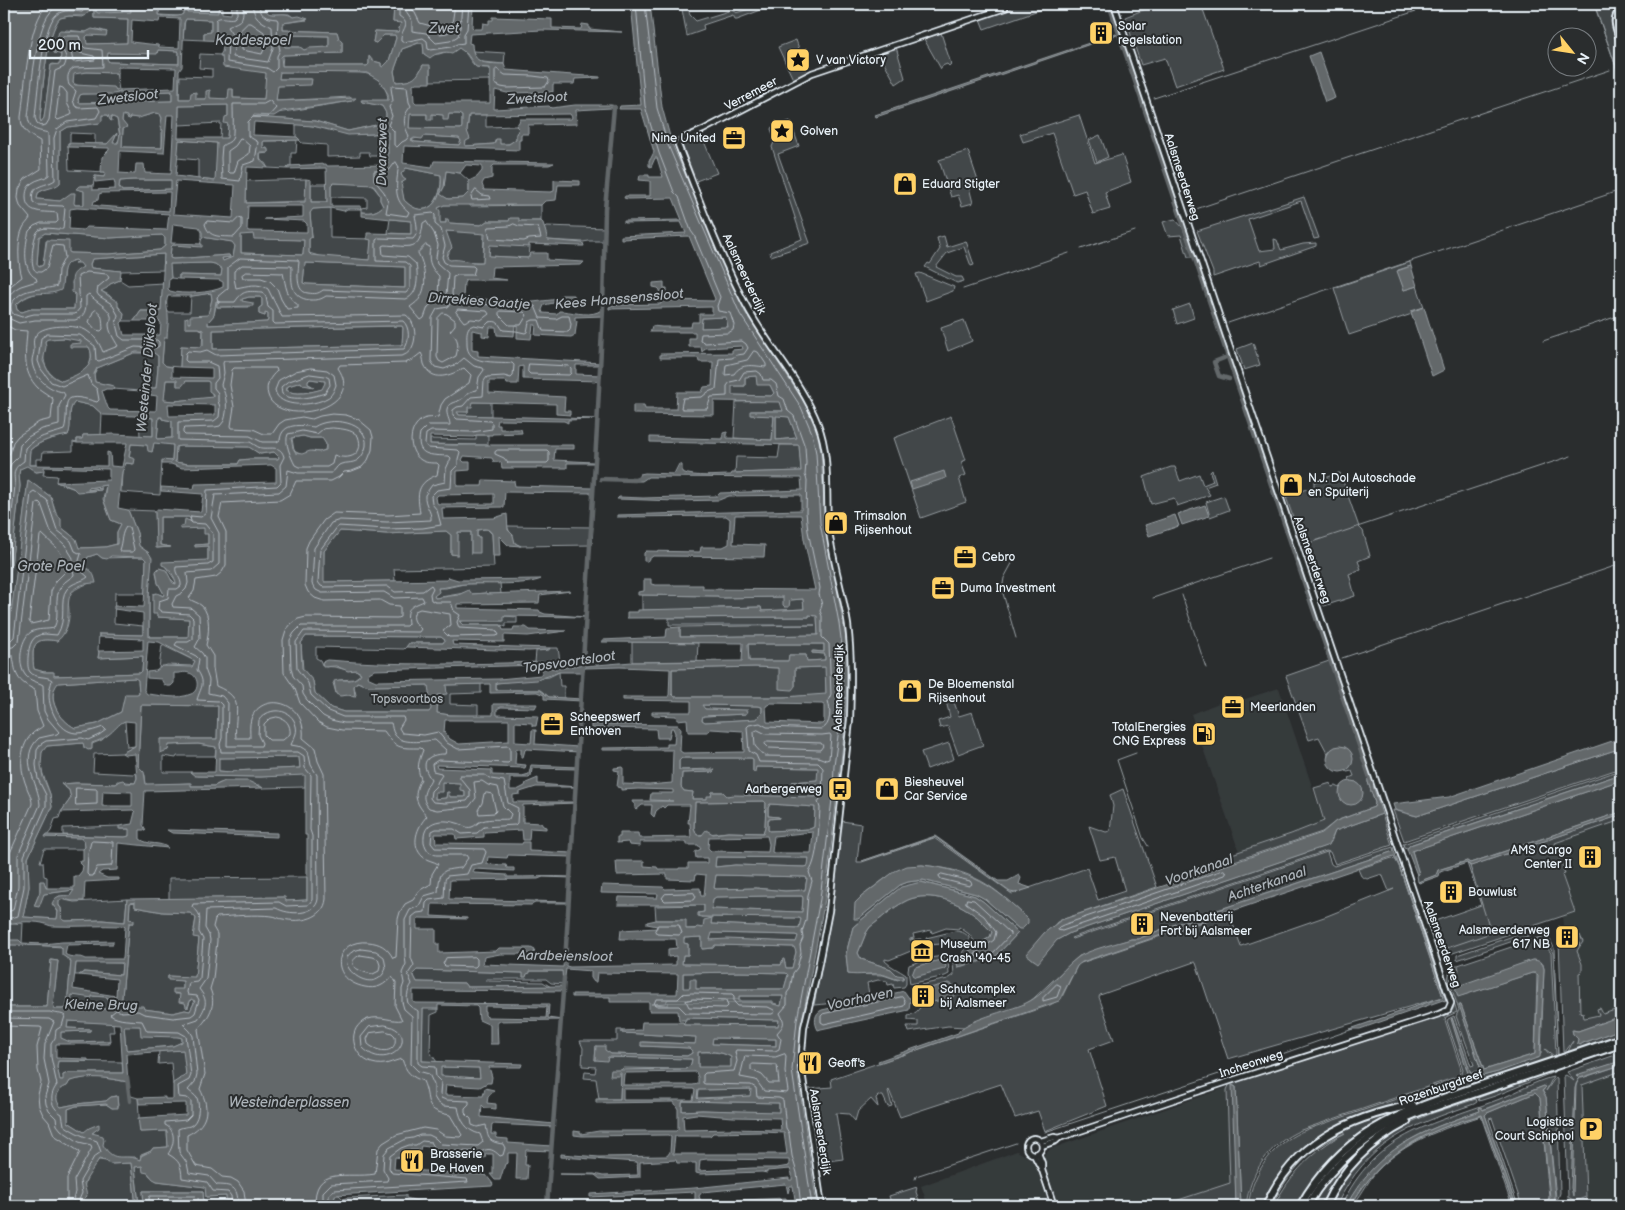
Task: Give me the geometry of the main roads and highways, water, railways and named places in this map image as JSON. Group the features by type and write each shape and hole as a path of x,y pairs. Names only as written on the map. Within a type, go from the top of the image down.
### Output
{"highway":[{"path":"1621,11 1615,21 1621,40"},
{"name":"Rozenburgdreef","path":"1307,1206 1330,1173 1362,1143 1400,1121 1433,1105 1621,1038"},
{"name":"Rozenburgdreef","path":"1300,1206 1324,1170 1355,1141 1391,1118 1621,1044"},
{"path":"1266,1206 1280,1180 1292,1164 1308,1148 1329,1133 1347,1124 1398,1108 1433,1105"},
{"path":"1325,1206 1346,1170 1367,1149 1394,1129 1433,1105"}],"water":[{"path":"4,4 91,4 91,9 85,16 60,18 55,25 48,50 41,122 44,118 51,65 60,64 61,54 54,53 59,31 86,32 92,29 107,32 106,36 88,35 86,37 87,44 127,43 128,19 94,18 94,4 112,4 100,7 95,11 98,13 131,12 130,4 162,4 159,5 159,15 178,16 183,14 184,4 187,4 187,12 218,13 219,4 222,4 222,13 231,14 232,4 263,4 268,13 284,14 293,17 299,16 308,19 283,23 283,30 337,32 342,42 342,53 283,55 281,57 282,66 367,66 369,64 369,56 373,61 381,63 383,67 389,61 396,38 395,35 384,35 376,43 373,42 375,31 398,32 401,23 393,22 394,4 555,4 554,9 473,5 472,27 474,29 482,29 483,23 489,24 489,20 493,20 493,17 552,19 552,28 581,29 582,24 589,25 589,29 622,32 542,30 470,34 469,43 472,44 475,56 482,62 504,64 506,70 600,78 575,79 574,84 553,84 553,92 507,93 495,90 494,109 611,105 616,106 616,109 576,110 577,124 528,125 528,134 521,134 519,150 404,146 403,163 432,167 434,161 554,163 549,165 494,165 492,167 492,178 484,180 482,184 484,190 551,192 554,191 554,180 580,181 580,185 558,185 556,200 545,201 541,205 444,205 438,208 440,211 440,223 446,223 446,219 448,219 449,223 481,225 487,221 509,221 510,218 519,218 519,221 541,221 548,240 583,243 584,246 529,244 529,247 490,245 489,256 528,258 531,253 547,253 547,260 584,262 581,265 492,267 491,278 507,280 466,280 463,298 533,302 560,299 561,295 574,295 575,301 544,305 543,313 557,314 559,311 589,314 604,308 603,316 575,317 577,321 575,335 571,337 535,335 536,325 533,325 531,339 517,338 517,325 515,325 514,336 497,335 496,327 490,327 489,337 482,336 482,332 472,330 472,350 478,351 478,356 601,363 601,365 576,365 576,374 601,375 600,381 523,379 523,366 519,367 518,384 507,384 506,381 489,381 489,393 565,397 564,411 570,411 570,415 556,414 556,404 473,402 472,407 468,407 468,412 457,412 459,415 595,419 568,420 568,423 564,421 498,420 497,425 500,425 500,429 521,429 522,433 476,435 474,437 430,436 430,444 574,445 574,449 555,449 554,460 593,463 567,463 567,468 502,468 501,462 494,462 492,458 464,456 462,460 470,462 470,470 457,471 457,486 482,486 483,480 514,481 515,486 593,488 592,493 505,492 504,507 442,508 443,519 494,518 507,514 508,530 513,535 515,543 521,546 508,545 499,536 500,556 493,556 492,534 486,529 477,530 477,537 480,537 480,553 471,553 471,532 458,532 458,555 451,554 451,535 446,531 387,534 340,531 324,551 324,582 447,580 448,577 458,580 541,579 525,583 474,584 438,588 439,592 434,596 435,598 458,595 469,590 472,594 570,591 540,595 539,603 457,604 457,608 539,610 545,614 585,617 504,616 504,621 459,621 463,625 501,625 503,630 513,630 514,627 526,627 530,630 566,631 528,636 504,635 504,642 452,641 453,645 550,648 547,650 406,647 409,643 443,643 445,640 441,637 306,636 301,643 302,668 313,681 315,693 331,708 344,712 429,712 431,709 428,685 369,686 357,682 354,686 355,697 349,695 340,696 336,694 334,681 352,680 361,673 356,670 348,671 336,666 323,667 322,662 327,660 435,664 543,662 548,667 556,669 584,664 585,666 632,662 742,661 743,643 602,642 602,640 666,637 667,628 680,627 680,637 818,635 817,616 809,615 809,617 627,618 627,612 638,612 638,610 761,607 762,611 804,609 803,599 790,600 789,607 785,607 783,605 783,597 718,598 718,596 638,595 638,592 644,591 644,579 651,579 651,584 656,585 703,585 703,589 815,590 801,515 735,515 733,544 765,545 764,557 653,556 647,561 644,561 644,553 646,551 700,552 701,547 723,547 729,544 730,519 726,516 617,517 617,515 801,510 801,495 729,496 719,500 676,501 617,499 619,497 717,496 720,493 802,490 801,478 648,477 642,481 636,481 640,474 645,473 674,474 679,464 682,465 682,472 700,476 801,471 799,445 650,442 650,437 723,439 723,433 727,432 727,438 772,440 774,416 750,415 750,411 783,411 780,402 714,401 714,415 633,414 633,405 644,405 645,409 676,409 677,392 702,392 704,387 712,386 713,362 699,362 698,358 660,358 660,354 732,353 732,350 743,349 742,346 705,348 702,352 701,347 689,347 689,338 695,338 695,332 650,332 652,326 691,327 692,322 699,322 699,314 712,314 712,307 609,309 613,305 661,304 660,290 653,287 653,283 664,282 664,288 667,288 667,300 714,301 715,299 689,236 621,239 621,236 686,233 681,222 624,223 624,221 682,220 673,198 624,198 625,196 650,196 650,181 639,180 640,175 663,177 657,158 655,158 651,167 649,166 649,160 654,152 641,109 619,109 620,106 641,105 631,4 650,4 662,107 672,144 745,312 806,405 817,431 821,452 825,522 847,645 847,682 844,735 825,899 802,1021 797,1070 817,1206 796,1206 793,1186 790,1186 788,1193 786,1184 702,1192 699,1196 701,1202 786,1198 786,1206 781,1206 777,1202 695,1206 633,1206 692,1202 695,1199 695,1192 590,1197 590,1194 694,1188 789,1178 789,1180 792,1180 790,1169 767,1171 767,1173 700,1174 696,1173 696,1163 677,1163 676,1160 640,1162 640,1177 600,1179 595,1175 559,1174 638,1175 637,1162 561,1157 561,1154 599,1157 667,1156 670,1152 671,1137 668,1135 582,1136 574,1135 574,1131 581,1132 581,1134 599,1131 676,1131 678,1129 678,1109 674,1102 596,1103 596,1099 620,1099 621,1073 619,1073 619,1076 610,1076 611,1070 686,1069 691,1064 692,1059 608,1057 607,1061 595,1060 596,1046 605,1046 605,1050 611,1054 687,1056 692,1053 689,1048 641,1046 641,1042 695,1044 696,1037 622,1033 622,1031 641,1030 642,1022 683,1022 684,1025 778,1026 779,1020 686,1018 686,1020 679,1020 678,1011 649,1011 649,1002 610,1002 610,997 572,997 572,994 677,994 678,974 597,973 596,982 594,982 591,978 591,971 566,969 564,984 562,971 530,971 526,977 523,977 523,973 417,970 413,974 417,982 464,983 467,987 564,986 563,991 413,990 413,1002 415,1003 549,1004 548,1018 562,1020 497,1021 498,1044 490,1044 490,1025 479,1020 478,1008 476,1006 438,1005 438,1009 423,1009 422,1061 522,1064 521,1067 489,1067 492,1077 491,1083 480,1087 446,1085 445,1095 483,1096 485,1088 494,1090 488,1097 487,1103 496,1104 496,1109 485,1108 482,1105 481,1117 554,1124 554,1127 492,1124 491,1134 496,1134 496,1138 508,1139 508,1143 552,1146 552,1151 526,1150 525,1165 528,1165 527,1179 516,1179 517,1153 508,1153 508,1163 505,1164 500,1180 495,1180 490,1174 493,1174 493,1154 486,1154 485,1158 429,1154 429,1147 421,1146 420,1150 403,1152 402,1158 395,1157 394,1169 486,1175 493,1184 492,1186 335,1195 334,1206 227,1206 226,1196 206,1197 205,1187 157,1181 148,1173 143,1172 142,1166 135,1167 139,1206 136,1206 131,1163 110,1164 99,1159 84,1183 87,1196 84,1199 86,1205 101,1206 4,1206 4,1007 47,1007 51,960 58,961 54,1009 64,1009 67,1006 71,961 62,955 62,948 60,946 10,945 7,948 4,979 4,940 19,940 22,943 43,944 113,941 113,944 67,945 65,954 86,959 123,959 125,927 50,926 42,923 28,922 12,923 4,926 4,634 8,637 28,480 51,497 55,512 61,519 61,527 76,539 79,548 105,547 117,544 117,532 121,524 111,520 104,501 106,485 88,488 88,490 101,488 101,490 77,492 73,488 56,482 109,480 109,469 44,467 44,471 36,472 27,466 20,469 20,486 4,629","holes":["160,18 180,19 179,48 131,42 132,20 159,22","186,19 211,20 211,32 204,33 204,40 224,41 220,55 222,56 223,67 266,73 264,99 233,98 233,89 229,89 228,99 210,98 210,90 206,91 206,99 196,99 196,92 191,93 190,99 179,99 179,71 182,67 184,23","285,35 329,36 329,47 304,50 300,47 285,47 282,37","418,43 423,43 424,54 430,58 440,53 452,53 459,48 467,54 476,67 490,68 490,103 416,103 414,101 413,85 416,83 430,83 430,65 423,65 416,77 406,81 396,82 394,71 402,49","158,50 179,52 179,64 109,62 107,59 108,53 157,54","118,67 176,68 175,88 119,90 119,93 172,91 172,101 79,103 78,99 83,94 118,93 114,87 75,85 73,83 74,74 87,72 116,73 118,79","280,72 367,73 380,81 388,94 388,100 361,100 362,102 382,106 386,113 386,118 376,125 348,131 315,121 253,117 254,115 274,116 282,111 352,101 356,98 276,101 278,86 311,85 312,79 279,79","228,105 228,116 225,117 224,123 228,124 227,138 178,138 179,106","155,113 160,114 162,118 160,128 163,130 162,148 122,147 123,129 127,127 122,121 123,115 127,116 128,120 130,117 138,118","410,114 427,114 427,120 432,120 432,114 443,115 443,120 448,120 449,114 459,114 462,116 461,129 409,128","570,114 572,117 571,119 520,119 516,126 519,129 516,139 509,144 500,144 500,139 496,139 494,144 465,146 466,141 470,139 467,131 469,115","102,115 108,115 112,121 111,116 117,119 120,134 118,143 113,143 117,133 107,144 68,143 68,147 109,148 102,157 101,172 105,172 104,177 95,176 95,182 114,180 115,189 93,190 93,186 79,186 76,189 84,191 84,205 75,205 75,193 71,193 60,201 37,199 38,193 60,183 60,132 68,127 100,123","167,115 174,115 171,174 145,173 144,164 136,164 135,174 119,173 120,151 164,153","254,122 313,126 348,135 388,132 388,165 327,166 326,164 288,166 287,169 326,168 327,202 311,202 311,180 306,179 305,202 246,203 247,167 268,168 260,159 260,153 268,153 268,149 263,148 263,141 300,140 297,137 253,135","424,136 459,138 461,141 459,145 415,142 411,140 414,138 422,139","179,140 217,143 215,181 176,176","466,165 482,166 482,171 477,177 469,181 469,192 463,198 448,199 440,194 444,187 446,171 460,173","406,168 441,175 440,193 432,206 426,209 419,209 412,207 404,200 401,183 406,180 401,174","171,180 171,189 122,191 119,187 120,181","176,181 235,185 233,218 173,214","333,183 373,185 380,195 383,206 374,212 362,212 362,216 411,221 411,234 367,233 367,239 371,240 369,260 311,255 309,253 309,239 312,237 310,213 313,209 330,208 344,211 347,209 362,209 361,206 331,206 331,185","170,192 169,211 99,206 93,205 94,201 98,200 99,194 102,193","248,206 303,206 303,217 264,219 304,221 307,224 307,232 249,231 247,230","70,209 169,214 167,230 87,227 83,230 69,229","173,224 199,227 202,237 232,242 235,246 233,257 223,261 222,258 230,257 229,255 170,258 173,245 202,247 202,244 171,243","446,231 485,234 483,262 450,260 447,258 448,252 452,248","45,233 110,238 162,235 165,238 165,246 160,250 108,254 71,253 69,252 69,241 47,240 43,265 39,267 37,264 39,237","253,234 254,239 304,240 303,255 241,253 241,235","164,254 161,311 141,311 134,321 159,321 161,323 160,335 124,335 121,323 124,313 118,307 118,302 101,291 110,284 120,280 121,271 91,268 92,259","76,260 78,262 74,263 80,263 83,267 74,274 72,280 72,292 75,294 74,309 31,309 22,312 17,310 16,305 27,296 61,290 65,267 71,261","210,263 222,269 221,276 179,275 179,279 219,280 223,282 223,287 218,289 189,293 175,292 168,289 169,279 171,278 170,264","305,263 405,267 405,288 306,284 303,283","211,293 212,299 208,315 190,316 190,323 188,323 188,317 185,318 185,328 203,330 203,345 200,347 181,346 180,367 212,368 212,378 172,377 172,367 166,366 162,362 164,338 167,338 168,296 193,296","260,297 262,299 262,306 259,308 259,314 265,316 265,312 268,313 267,322 208,325 208,322 214,315 216,301 220,302 217,303 217,307 253,306 253,303 242,301 242,299","726,317 728,327 701,328 702,318","402,326 402,345 213,349 213,330","64,338 81,341 81,343 70,344 70,347 89,347 91,354 91,360 85,369 62,381 49,373 43,361 46,347 45,341 48,339","136,352 154,353 158,356 156,388 143,388 141,390 143,394 157,396 156,411 110,410 102,391 113,389 114,386 95,382 94,374 97,368","756,376 757,385 770,385 774,393 771,396 732,395 732,386 745,386 745,377","310,379 325,381 322,389 304,393 286,390 288,386 301,382 303,385 314,387 308,384","166,380 177,380 177,386 182,386 186,381 207,381 209,382 209,391 213,394 213,397 174,401 164,400","75,402 93,406 103,415 153,418 153,436 83,435 82,439 77,439 77,443 127,443 122,467 111,466 110,453 107,452 107,466 29,465 30,450 52,438 68,435 71,409","168,404 215,405 215,415 169,416","776,416 789,417 797,438 776,440","159,417 172,421 172,438 157,439","303,436 322,438 326,444 326,450 319,452 310,451 302,454 296,453 291,438","154,443 173,445 172,461 162,460 162,464 171,464 182,468 271,465 276,468 276,482 195,484 194,489 161,487 161,491 203,494 201,512 157,509 155,511 156,548 171,547 160,545 160,517 189,517 192,522 185,519 184,526 180,526 180,529 204,528 204,534 208,534 208,544 195,545 195,547 208,546 208,560 162,562 162,565 172,573 176,584 173,583 166,570 159,568 156,571 158,583 164,594 163,596 157,593 153,594 153,614 157,614 157,617 189,619 188,637 149,637 149,595 152,558 149,553 139,546 137,533 128,510 118,508 122,472 126,463 134,464 135,459 129,457 131,444 147,445 148,451 152,452","176,447 249,447 260,454 274,452 279,457 278,459 240,460 238,464 188,464 175,462","494,494 494,504 439,504 436,497 438,495","97,554 107,559 111,556 143,557 146,560 144,607 114,606 114,609 143,613 143,635 99,634 99,637 143,639 143,650 98,651 98,658 143,656 142,671 140,673 54,676 54,672 34,669 33,653 35,645 44,640 57,641 64,633 67,624 68,605 74,590 82,585 96,583 91,571 84,568 83,565 88,557","148,641 159,642 195,661 192,667 162,666 156,671 147,672 147,678 161,679 166,686 171,686 174,683 174,673 187,672 192,674 195,677 197,687 191,694 169,697 147,694 144,690","748,644 824,644 824,652 812,651 812,653 825,654 825,660 807,661 806,655 789,655 788,661 749,661","539,665 542,670 541,675 499,679 376,681 367,677 374,670","620,667 670,669 669,697 623,697 623,700 691,701 691,712 652,712 652,715 676,716 677,720 687,719 688,732 708,732 711,729 743,731 744,752 683,753 680,751 681,728 678,725 591,724 591,728 656,729 657,738 669,738 671,728 673,728 675,733 674,744 667,744 667,747 602,748 602,750 673,750 672,783 649,785 623,784 623,767 614,768 614,770 619,771 617,787 621,788 621,790 673,790 673,793 651,793 650,800 673,801 632,801 635,804 636,810 642,805 652,805 651,814 654,817 656,811 662,806 664,808 667,805 690,805 688,823 690,823 691,837 639,838 638,833 620,833 620,837 617,837 617,843 628,842 629,845 640,846 640,842 687,842 687,845 698,845 701,849 695,852 696,858 707,858 707,863 688,863 688,868 679,869 658,869 657,867 644,866 644,861 616,861 617,875 667,874 667,879 695,880 696,874 706,875 704,896 701,896 700,888 665,889 663,887 602,885 601,893 658,894 657,898 619,897 618,905 704,905 704,912 698,913 698,916 702,917 799,918 801,919 799,928 711,924 712,918 704,920 703,928 686,929 686,920 656,920 647,922 647,924 657,926 657,928 621,930 620,939 676,939 677,948 668,949 668,957 676,956 676,965 570,967 566,966 566,958 564,958 563,967 482,964 484,957 500,954 531,954 535,950 531,948 499,948 496,951 439,953 439,944 436,944 436,929 417,929 418,918 467,918 431,916 432,904 531,905 535,903 568,903 449,899 450,880 538,879 543,877 507,877 507,875 474,873 473,871 474,869 514,871 514,868 507,868 506,865 487,864 488,857 507,858 508,855 572,857 573,853 529,851 529,842 523,842 522,844 436,843 435,834 455,834 456,839 484,837 484,832 522,830 523,840 529,840 530,828 546,829 546,827 541,823 523,822 523,805 576,802 513,802 513,795 536,787 577,787 538,784 538,778 526,783 525,786 517,790 510,790 510,778 529,778 532,769 535,768 578,769 578,767 531,765 529,774 522,776 492,775 492,770 437,768 436,765 525,768 526,765 515,764 516,749 521,749 521,757 523,757 526,749 579,752 579,747 535,744 536,730 532,730 531,743 515,742 515,722 532,723 532,726 536,726 538,716 497,715 497,709 501,707 535,708 537,704 493,704 493,715 450,715 437,713 438,695 447,694 446,685 490,684 490,693 537,692 544,695 544,699 582,701 582,699 549,697 540,690 496,690 496,683 537,680 559,672 583,672 585,668","825,667 826,694 784,697 675,697 672,694 672,669 779,668 779,689 792,690 795,686 795,668","135,678 138,680 139,693 125,694 121,712 97,724 75,728 64,720 54,702 54,689 58,683","771,703 822,704 824,705 824,722 822,724 767,722 766,706","141,705 218,706 217,739 160,739 160,753 168,750 169,745 198,744 216,747 215,772 190,772 195,776 261,777 305,775 307,900 286,901 285,897 127,899 125,922 102,920 66,921 62,919 59,901 63,899 84,901 85,882 119,880 119,878 107,878 98,874 102,871 117,870 118,843 168,848 140,839 140,830 146,830 143,825 145,791 263,788 248,781 225,781 214,786 191,786 191,783 146,784 144,772 138,766","702,705 762,707 762,712 757,719 705,722 702,720 703,716 746,714 748,710 705,709","445,720 509,720 509,741 459,744 450,739 444,732","125,721 135,722 135,746 122,753 125,755 135,754 137,778 135,783 126,783 123,780 115,784 61,784 69,790 71,798 61,812 133,810 135,812 132,824 119,826 119,829 129,829 129,836 46,835 45,837 81,838 84,840 83,861 78,861 83,866 82,871 78,876 74,876 74,888 46,888 44,881 40,881 40,892 34,906 39,907 44,894 74,890 70,896 59,896 53,901 52,904 58,911 57,919 23,917 29,887 28,858 52,807 50,794 43,777 41,765 42,752 47,746 83,743 84,747 88,750 92,749 92,743 102,739","299,757 300,768 219,771 219,758","682,758 751,758 753,759 753,772 755,772 756,767 818,768 817,780 792,782 793,784 817,786 817,796 727,796 723,792 712,792 711,796 707,796 707,799 692,799 693,792 684,791 681,787 682,773 713,772 715,770 679,770 679,761","442,782 460,783 460,790 465,791 465,797 450,797 449,792 447,792 446,798 435,799 435,792 442,792","103,791 132,792 132,806 102,806","764,801 766,803 763,833 728,832 713,834 706,830 702,835 697,835 694,828 695,802","770,804 815,807 814,827 810,829 769,831 768,819 779,818 768,816","813,832 811,853 772,852 774,836","767,836 768,852 711,851 708,848 709,837","716,857 809,858 808,866 735,865 715,867","716,875 807,878 805,890 785,891 756,888 716,889 714,888","802,896 802,912 712,909 713,899 716,897","135,902 135,907 163,912 190,913 196,918 193,937 199,938 195,977 168,976 168,980 183,981 183,989 173,989 173,993 180,994 179,1002 185,1003 187,1008 191,999 195,1001 190,1011 185,1010 173,1013 144,1009 143,1006 121,1007 129,923 134,923 134,920 129,919 130,903","712,933 798,936 796,942 710,940","702,937 702,949 713,948 715,945 794,947 796,952 792,968 786,968 784,959 781,965 682,964 683,955 688,955 688,944 684,943 684,938","76,963 122,963 121,975 84,972 79,975 117,979 116,996 73,989","739,972 786,973 788,975 784,989 696,989 696,979 690,979 690,988 683,988 683,973","72,995 92,998 92,996 107,997 111,1003 109,1009 71,1007","739,996 783,996 781,1006 772,1002 668,1002 668,1005 651,1004 667,1003 667,1000 739,1000","485,1006 547,1007 546,1018 487,1017 485,1015","68,1021 120,1024 123,1073 68,1073 63,1075 63,1080 60,1080 57,1067 58,1061 88,1061 88,1059 56,1058 56,1044 110,1044 110,1041 70,1042 61,1038 61,1032 90,1031 90,1029 67,1028","124,1026 140,1026 141,1036 178,1037 182,1038 182,1042 173,1046 127,1050","713,1038 776,1039 776,1046 712,1044","183,1050 186,1075 173,1083 173,1099 165,1099 165,1097 138,1098 139,1104 186,1103 186,1115 138,1118 140,1132 167,1131 168,1147 153,1148 141,1156 140,1160 111,1155 103,1145 103,1136 92,1133 99,1128 99,1124 84,1132 68,1122 68,1109 76,1106 106,1104 112,1108 118,1108 117,1096 111,1097 106,1101 61,1107 57,1101 57,1095 70,1081 85,1078 106,1078 128,1082 126,1054","698,1052 710,1052 731,1057 731,1067 698,1067","441,1067 479,1068 480,1078 441,1076","696,1072 698,1084 623,1085 624,1074 626,1073","623,1089 695,1090 693,1100 623,1100","751,1089 750,1096 698,1099 698,1090","683,1101 779,1103 779,1112 682,1111 682,1103","696,1114 780,1118 781,1130 684,1130 683,1116","763,1132 784,1133 787,1154 673,1154 675,1136 710,1136 713,1133","707,1159 789,1160 789,1166 753,1168 699,1171 700,1160"]},
{"path":"1116,34 876,117 875,115"},
{"path":"1319,52 1335,98 1325,102 1309,56"},
{"path":"1411,266 1417,286 1404,290 1397,271"},
{"path":"1424,307 1444,370 1432,376 1411,312"},
{"path":"944,471 946,478 912,489 910,482"},
{"path":"1205,505 1209,516 1182,525 1178,514"},
{"path":"1175,515 1179,526 1149,536 1145,525"},
{"path":"1621,738 1621,748 1417,816 1395,810 1393,804 1449,797"},
{"path":"1340,746 1349,750 1353,759 1349,768 1340,772 1331,768 1327,759 1331,750"},
{"path":"1621,774 1621,780 1412,851 1419,874 1417,875 1407,849 1410,845"},
{"path":"1368,779 1371,779 1382,814 1335,831 1329,845 1070,933 1057,940 1038,963 1026,954 1044,933 1061,920 1322,833 1336,821 1374,807 1375,803"},
{"path":"1351,781 1359,785 1363,793 1359,801 1351,805 1343,801 1339,793 1343,785"},
{"path":"1621,812 1621,815 1471,866 1467,863 1440,872 1439,876 1418,882 1436,875 1438,870 1467,861 1470,863"},
{"path":"167,830 277,833 277,837 172,833"},
{"path":"935,836 998,881 1008,881 1019,875 1021,878 1019,884 1031,888 1015,893 1010,892 935,837 862,861"},
{"path":"1394,851 1446,1000 1444,1001 1360,1029 1350,1029 1443,997 1394,856 1082,962 1077,966 1059,1001 879,1063 878,1061 958,1033 968,1024 1032,1000 1077,958 1088,952 1131,939 1138,939 1170,926"},
{"path":"922,865 954,871 980,881 1016,907 1028,919 1028,923 1022,929 1019,929 985,899 976,894 923,880 900,885 858,919 854,919 855,903 861,897 895,871 907,866"},
{"path":"921,882 975,896 1018,933 994,958 958,967 957,963 962,961 969,951 990,937 992,932 966,909 949,901 930,897 912,898 895,907 870,927 858,953 861,959 891,969 897,975 904,976 903,979 880,974 848,974 846,954 853,927 901,887"},
{"path":"940,960 945,962 946,967 944,969 915,977 912,975 915,967"},
{"path":"1532,960 1540,962 1544,969 1540,1057 1498,1072 1471,1079 1471,1083 1452,1018 1471,1073 1481,1070 1459,1005 1461,1005 1484,1070 1535,1054 1538,975 1532,973 1458,997 1455,987"},
{"path":"949,983 953,985 955,994 952,998 933,1002 924,998 924,995 930,988"},
{"path":"904,991 909,998 912,998 909,1010 818,1030 815,1021 819,1011"},
{"path":"1621,1016 1621,1029 1580,1045 1577,1043 1578,1039 1572,1030 1578,1031"},
{"path":"1621,1061 1621,1065 1580,1078 1578,1082 1579,1078 1576,1075"},
{"path":"1232,1085 1236,1087 1241,1206 1236,1206"},
{"path":"1544,1086 1546,1087 1542,1091 1546,1097 1555,1196 1553,1203 1550,1205 1533,1206 1550,1198 1540,1098 1535,1093 1485,1115 1516,1206 1514,1206 1482,1115 1442,1128 1406,1147 1375,1172 1351,1206 1346,1206 1358,1186 1372,1169 1402,1144 1438,1126 1480,1111 1479,1108 1481,1107 1483,1110"},
{"path":"1576,1086 1573,1196 1571,1188"},
{"path":"143,1191 203,1191 204,1206 144,1206"},
{"path":"123,1202 124,1206 101,1206 101,1203"}],"waterway":[{"path":"1109,4 1372,784"},
{"path":"1154,98 1437,4"},
{"path":"1605,4 1595,7 1621,81"},
{"path":"1469,117 1610,70"},
{"path":"565,963 597,428 603,309 605,209 614,107"},
{"path":"1190,211 1466,118"},
{"path":"1506,229 1621,190"},
{"path":"1228,323 1503,230"},
{"path":"1081,249 1135,231"},
{"path":"963,289 1069,253"},
{"path":"1543,341 1621,315"},
{"path":"1224,358 1214,362 1219,376 1229,379"},
{"path":"1303,545 1571,456"},
{"path":"601,479 635,480 642,477"},
{"path":"1016,556 1004,578 1002,590 1016,638"},
{"path":"1153,598 1269,558"},
{"path":"1342,658 1621,564"},
{"path":"1182,595 1206,668"},
{"path":"1136,753 1117,760 1143,838 1148,846"},
{"path":"1441,950 1491,933 1470,866"},
{"path":"547,1206 564,978"},
{"path":"950,991 971,986 974,988"},
{"path":"1045,1132 1353,1029"},
{"path":"127,1077 130,1101"},
{"path":"915,1179 916,1176 1016,1143"}],"place":[{"name":"Solar regelstation","path":"1101,33"},
{"name":"V van Victory","path":"798,60"},
{"name":"Golven","path":"782,131"},
{"name":"Nine United","path":"734,138"},
{"name":"Eduard Stigter","path":"905,184"},
{"name":"N.J. Dol Autoschade en Spuiterij","path":"1291,485"},
{"name":"Trimsalon Rijsenhout","path":"836,523"},
{"name":"Cebro","path":"965,557"},
{"name":"Duma Investment","path":"943,588"},
{"name":"De Bloemenstal Rijsenhout","path":"910,691"},
{"name":"Meerlanden","path":"1233,707"},
{"name":"Scheepswerf Enthoven","path":"552,724"},
{"name":"TotalEnergies CNG Express","path":"1204,734"},
{"name":"Aarbergerweg","path":"840,789"},
{"name":"Biesheuvel Car Service","path":"887,789"},
{"name":"AMS Cargo Center II","path":"1590,857"},
{"name":"Bouwlust","path":"1451,892"},
{"name":"Nevenbatterij Fort bij Aalsmeer","path":"1142,924"},
{"name":"Aalsmeerderweg 617 NB","path":"1567,937"},
{"name":"Museum Crash '40-45","path":"922,951"},
{"name":"Schutcomplex bij Aalsmeer","path":"923,996"},
{"name":"Geoff's","path":"810,1063"},
{"name":"Logistics Court Schiphol","path":"1591,1129"},
{"name":"Brasserie De Haven","path":"412,1161"}],"water label":[{"name":"Zwet","path":"444,28"},
{"name":"Koddespoel","path":"253,40"},
{"name":"Zwetsloot","path":"128,97"},
{"name":"Zwetsloot","path":"537,98"},
{"name":"Dwarszwet","path":"382,152"},
{"name":"Kees Hanssenssloot","path":"619,299"},
{"name":"Dirrekies Gaatje","path":"479,301"},
{"name":"Westeinder Dijksloot","path":"147,368"},
{"name":"Grote Poel","path":"51,566"},
{"name":"Topsvoortsloot","path":"569,662"},
{"name":"Voorkanaal","path":"1199,870"},
{"name":"Achterkanaal","path":"1267,884"},
{"name":"Aardbeiensloot","path":"565,956"},
{"name":"Voorhaven","path":"860,999"},
{"name":"Kleine Brug","path":"101,1005"},
{"name":"Westeinderplassen","path":"289,1102"}],"park label":[{"name":"Topsvoortbos","path":"407,699"}]}
